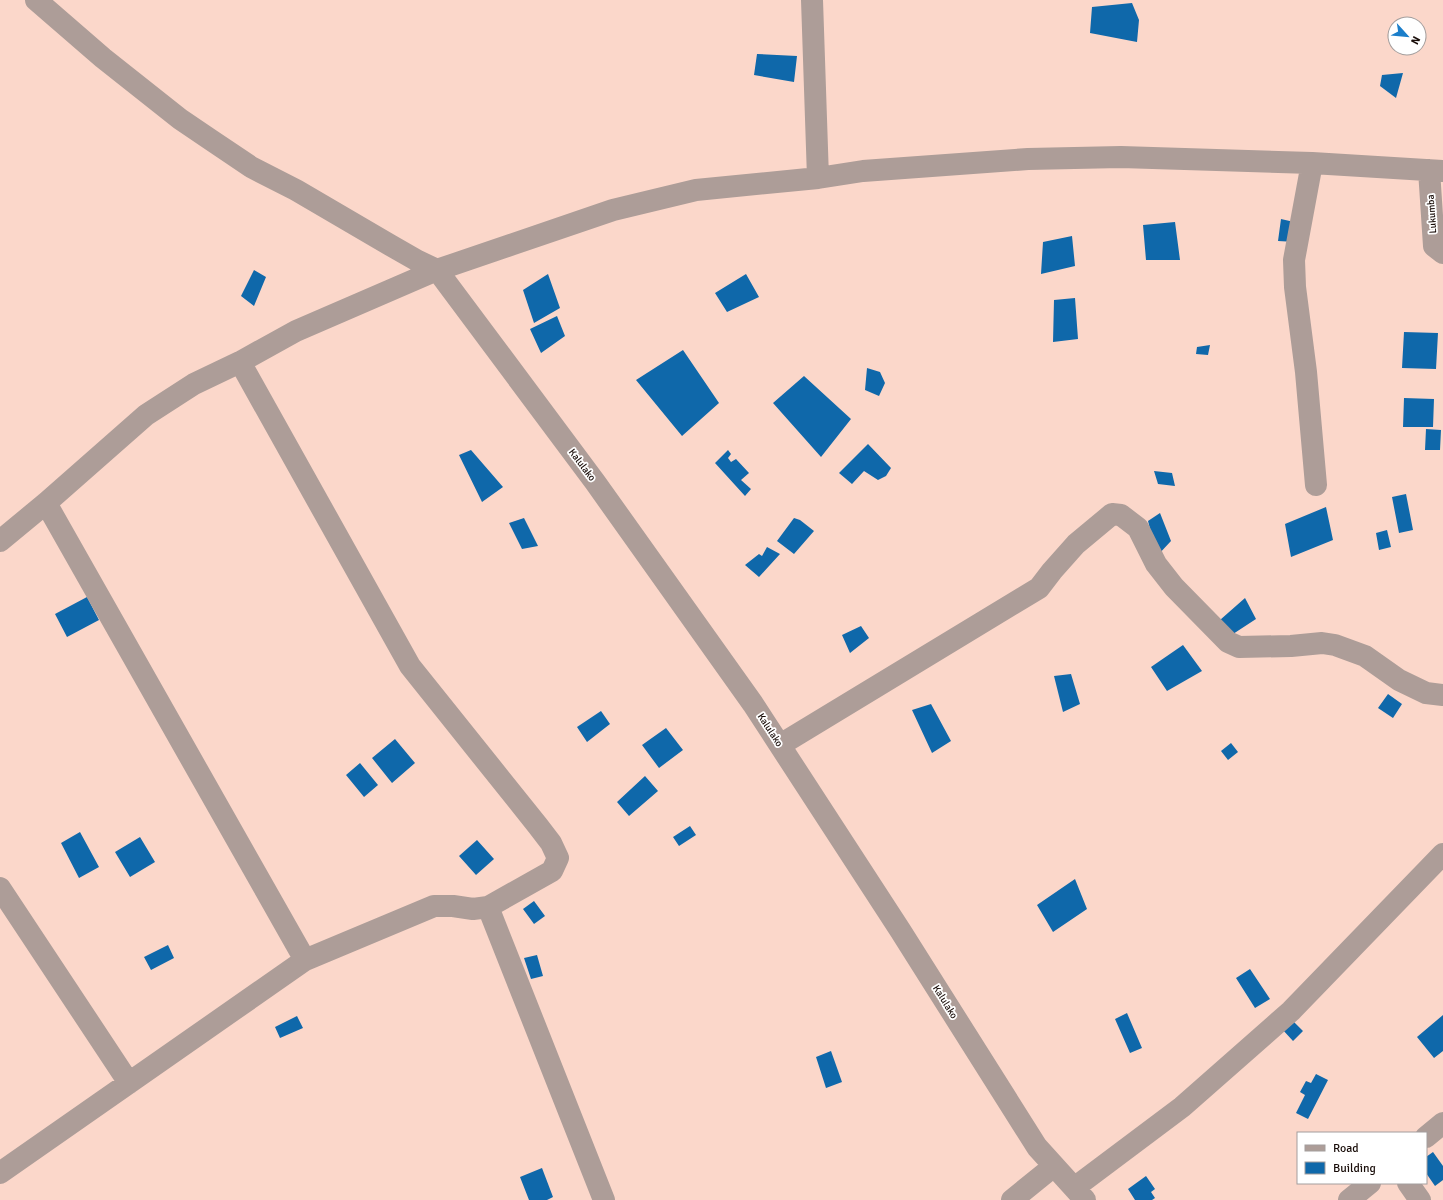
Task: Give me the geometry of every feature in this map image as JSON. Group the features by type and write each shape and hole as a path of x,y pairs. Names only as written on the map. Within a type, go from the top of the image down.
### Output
{"street":[{"path":"36,0 103,58 180,119 218,145 251,167 296,190 407,255 437,270"},
{"path":"812,0 818,178"},
{"path":"0,541 46,504 146,415 194,384 240,362 296,332 437,270 613,210 696,190 818,178 863,171 1028,159 1120,157 1312,163 1436,170"},
{"path":"1312,163 1294,260 1295,287 1306,372 1316,485"},
{"name":"Lukumba","path":"1436,170 1434,246 1443,253"},
{"name":"Kalulako","path":"437,270 595,482 753,704 900,930 1037,1147 1080,1194"},
{"path":"0,1173 305,960 434,906 453,906 473,909 488,907 552,871 558,858 551,843 538,826 410,666 240,362"},
{"path":"46,504 305,960"},
{"path":"780,745 1039,588 1076,544 1112,514 1121,515 1138,528 1156,564 1174,587 1228,642 1239,647 1291,646 1322,643 1335,645 1366,656 1398,680 1426,693 1443,695"},
{"path":"1080,1194 1291,1011 1443,854"},
{"path":"0,888 128,1083"},
{"path":"488,907 604,1200"},
{"path":"1427,1136 1443,1123"},
{"path":"1012,1200 1054,1166"},
{"path":"1349,1200 1369,1184"},
{"path":"1409,1184 1420,1200"}],"building":[{"path":"1132,3 1139,20 1137,42 1090,33 1092,7"},
{"path":"757,54 797,56 794,82 754,75"},
{"path":"1403,73 1396,98 1380,86 1382,75"},
{"path":"1281,219 1294,222 1296,242 1278,241"},
{"path":"1175,222 1180,260 1146,260 1143,225"},
{"path":"1072,236 1075,266 1041,274 1043,242"},
{"path":"254,270 266,277 254,306 241,296"},
{"path":"548,274 560,308 534,323 523,290"},
{"path":"746,274 759,297 727,312 715,293"},
{"path":"1075,298 1078,339 1053,342 1054,300"},
{"path":"557,316 565,336 541,353 530,329"},
{"path":"1404,332 1438,333 1436,369 1402,368"},
{"path":"1210,345 1208,355 1196,354 1197,347"},
{"path":"683,350 719,403 682,436 636,380"},
{"path":"867,368 880,372 885,383 879,396 865,390"},
{"path":"804,376 851,419 821,457 773,403"},
{"path":"1404,398 1434,399 1433,427 1403,427"},
{"path":"1426,429 1441,430 1440,450 1425,450"},
{"path":"868,444 891,468 886,476 878,480 864,471 852,484 839,473"},
{"path":"471,450 503,487 482,502 459,455"},
{"path":"728,450 731,454 728,458 731,462 736,459 749,473 741,480 751,489 745,496 715,463"},
{"path":"1154,471 1172,473 1175,486 1158,484"},
{"path":"1406,494 1413,530 1399,533 1392,497"},
{"path":"1326,507 1333,540 1291,557 1285,524"},
{"path":"1160,513 1171,541 1157,556 1148,521"},
{"path":"524,518 538,546 522,549 509,523"},
{"path":"794,518 800,520 814,531 794,554 777,541"},
{"path":"1387,530 1391,547 1379,550 1376,533"},
{"path":"767,547 780,554 759,577 745,565 759,554 762,556"},
{"path":"87,597 99,620 67,637 55,614"},
{"path":"1245,598 1256,619 1233,634 1220,620"},
{"path":"861,626 869,638 850,653 842,635"},
{"path":"1183,645 1202,671 1167,691 1151,667"},
{"path":"1071,674 1080,704 1063,712 1054,676"},
{"path":"1388,694 1402,704 1393,718 1378,708"},
{"path":"931,704 951,741 932,753 912,710"},
{"path":"601,711 610,724 587,742 577,727"},
{"path":"666,728 683,750 659,768 642,745"},
{"path":"395,739 415,763 392,783 372,758"},
{"path":"1231,743 1238,752 1228,760 1221,751"},
{"path":"360,763 378,785 364,797 346,775"},
{"path":"645,776 658,791 629,816 617,802"},
{"path":"690,826 696,835 679,846 673,837"},
{"path":"80,832 99,867 79,878 61,843"},
{"path":"140,837 155,862 130,877 115,852"},
{"path":"477,840 494,859 476,875 459,856"},
{"path":"1075,879 1087,909 1053,932 1037,905"},
{"path":"534,901 545,916 534,924 523,909"},
{"path":"168,945 174,958 151,970 144,957"},
{"path":"537,955 543,976 531,979 524,958"},
{"path":"1250,969 1270,999 1255,1008 1236,978"},
{"path":"1127,1013 1142,1048 1130,1053 1115,1019"},
{"path":"1443,1015 1443,1051 1434,1058 1417,1037"},
{"path":"297,1016 303,1028 280,1038 275,1027"},
{"path":"1292,1020 1303,1031 1293,1041 1282,1029"},
{"path":"831,1051 842,1082 826,1088 816,1057"},
{"path":"1316,1074 1328,1080 1308,1119 1296,1113 1305,1095 1300,1092 1306,1081 1311,1083"},
{"path":"1433,1152 1443,1166 1443,1180 1435,1186 1427,1174 1427,1156"},
{"path":"542,1168 553,1197 547,1200 529,1200 520,1177"},
{"path":"1146,1176 1155,1189 1151,1192 1155,1198 1152,1200 1135,1200 1128,1189"}]}
